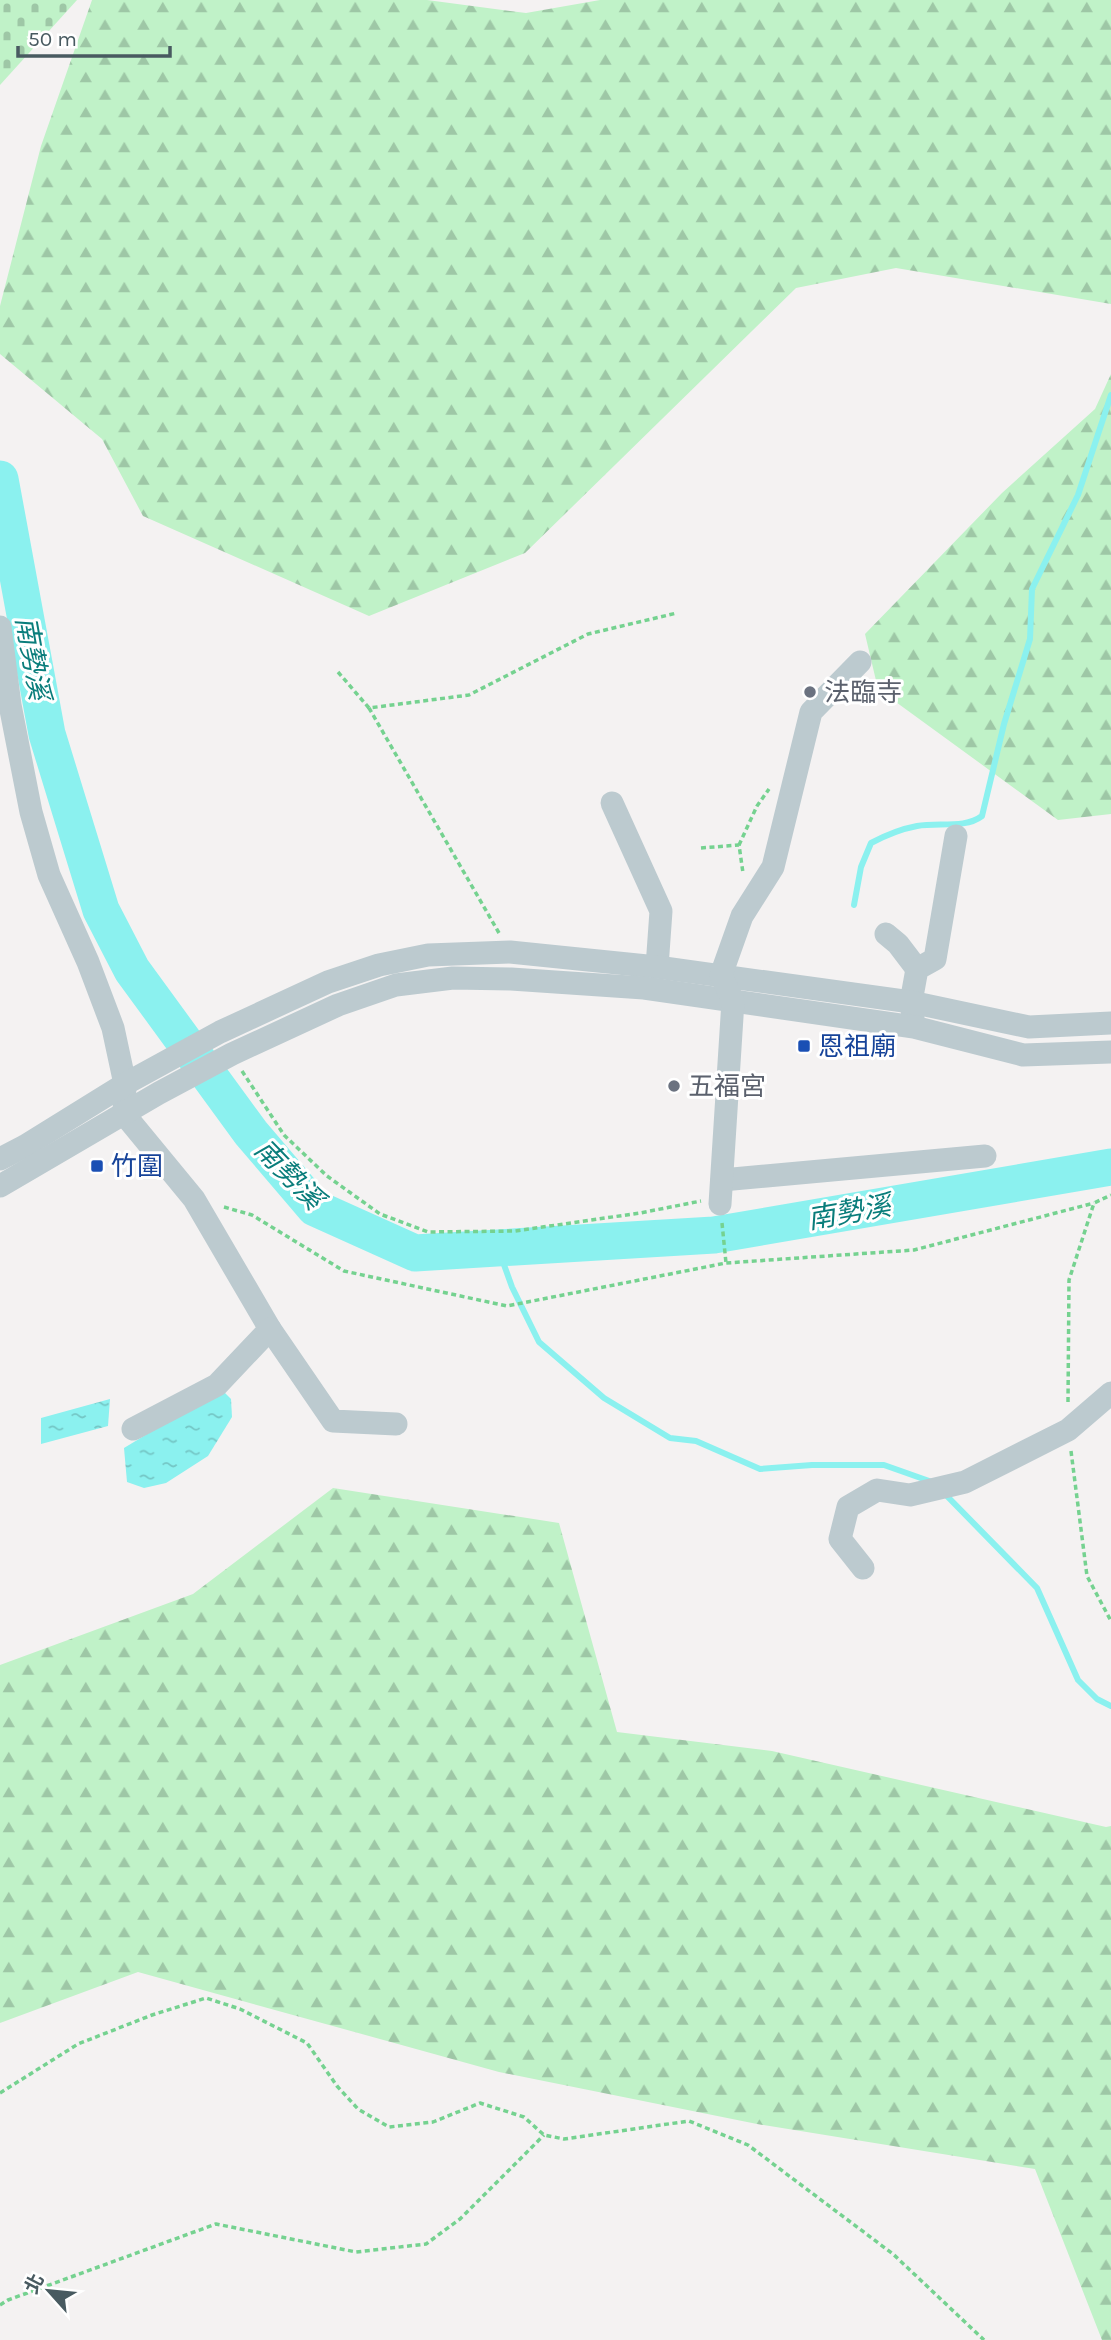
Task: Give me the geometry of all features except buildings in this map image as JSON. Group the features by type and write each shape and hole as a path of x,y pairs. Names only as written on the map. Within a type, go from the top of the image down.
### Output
{"street":[{"path":"0,627 10,705 31,812 49,875 88,962 113,1028 125,1084 124,1114 194,1199 270,1329 334,1421 396,1424"},
{"path":"860,662 811,712 773,867 743,916 721,975 733,1001 721,1194 985,1156"},
{"path":"612,803 662,911 657,967"},
{"path":"917,969 935,959 956,836"},
{"path":"886,934 898,944 917,969 911,1002 914,1027"},
{"path":"510,951 511,979"},
{"path":"0,1159 125,1084 220,1032 328,982 379,965 428,955 510,951 721,975 911,1002 1029,1027 1111,1023"},
{"path":"0,1186 159,1093 338,1005 396,985 453,978 644,988 914,1027 1023,1055 1111,1052"},
{"path":"133,1429 217,1385 270,1329"},
{"path":"863,1568 841,1539 848,1507 877,1490 910,1495 965,1482 1068,1430 1111,1394"}],"path":[{"path":"369,708 469,695 588,634 677,613"},
{"path":"338,673 369,708 510,951"},
{"path":"742,881 739,845 757,806 772,785"},
{"path":"701,848 739,845"},
{"path":"228,1057 284,1135 327,1176 380,1214 428,1232 515,1231 639,1213 721,1194 726,1263"},
{"path":"194,1199 252,1215 344,1271 506,1306 726,1263 914,1250 1094,1203"},
{"path":"0,2093 78,2044 152,2015 206,1998 240,2008 307,2043 337,2086 358,2109 389,2127 433,2122 480,2103 524,2117 544,2135 564,2139 690,2121 748,2144 893,2254 984,2340"},
{"path":"0,2305 216,2224 356,2252 425,2244 460,2219 544,2135"}],"green space":[{"path":"0,0 77,0 0,85"},
{"path":"92,0 427,0 526,13 600,0 1111,0 1111,304 896,268 796,288 525,553 369,616 143,516 102,439 0,354 0,306 41,146"},
{"path":"1111,374 1111,814 1058,820 878,689 865,634 1002,493 1095,409"},
{"path":"333,1488 559,1523 617,1732 772,1751 1111,1826 1111,2340 1102,2340 1035,2169 757,2124 499,2072 138,1972 0,2023 0,1665 193,1594"}],"water":[{"path":"224,1392 231,1399 232,1417 208,1456 166,1483 144,1488 127,1482 124,1448 205,1399"},
{"path":"110,1399 108,1426 41,1444 41,1418"}],"waterway":[{"path":"854,905 861,867 871,843 911,827 960,824 982,816 1004,724 1030,639 1032,589 1078,495 1111,395"},
{"name":"南勢溪","path":"0,479 47,734 101,910 132,970 251,1133 315,1208 415,1253 714,1235 1111,1167"},
{"path":"498,1248 512,1287 539,1342 604,1398 670,1438 696,1441 760,1469 812,1465 884,1465 932,1482"},
{"path":"943,1492 1037,1588 1078,1680 1097,1699 1111,1706"}],"place":[{"name":"法臨寺","path":"810,692"},
{"name":"恩祖廟","path":"804,1046"},
{"name":"五福宮","path":"674,1086"},
{"name":"竹圍","path":"97,1166"}]}
